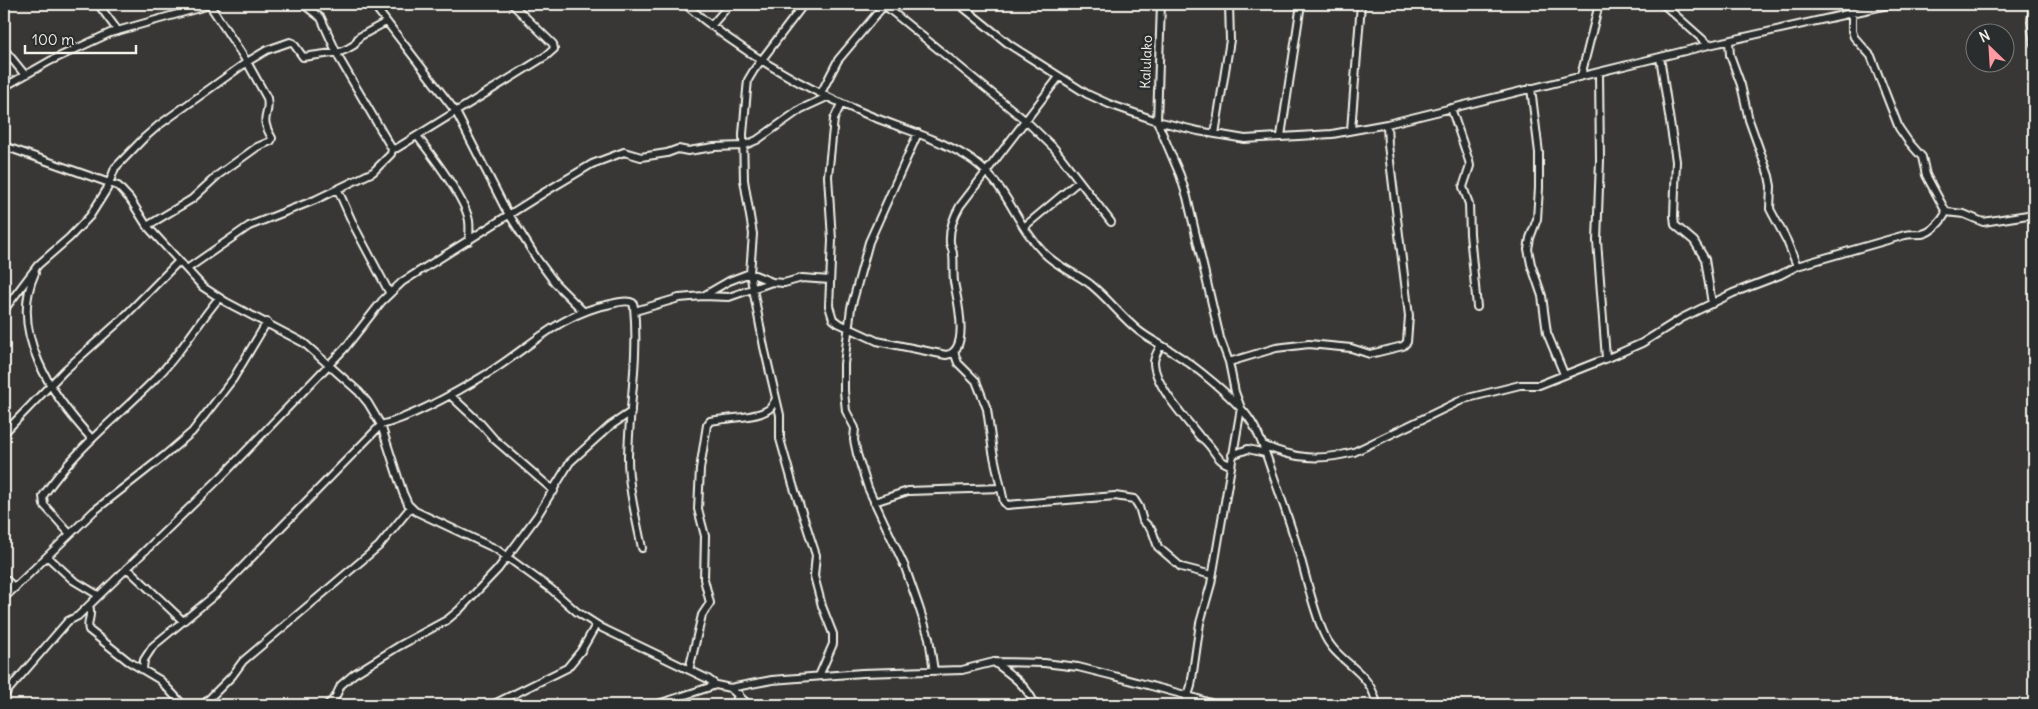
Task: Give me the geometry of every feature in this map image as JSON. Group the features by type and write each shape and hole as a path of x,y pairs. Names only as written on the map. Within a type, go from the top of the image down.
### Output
{"street":[{"path":"98,4 118,31"},
{"path":"4,87 72,50 118,31 211,4 267,98 265,126 272,138 256,146 218,175 192,199 147,226"},
{"path":"188,269 249,226 338,190 373,172 391,154 392,149 336,52 321,18 303,4"},
{"path":"373,4 456,112 509,215 555,283 583,311"},
{"path":"392,149 456,112 554,49 553,44 512,4"},
{"path":"686,4 711,26 762,60 824,95 841,104 918,133 957,151 987,171 1000,186 1037,246 1051,260 1088,283 1109,300 1138,330 1185,360 1240,408 1252,423 1263,445 1292,528 1323,632 1335,652 1362,674 1372,688 1377,705"},
{"path":"711,26 730,4"},
{"path":"804,4 748,80 743,146 744,180 753,234 750,273 780,415 780,439 790,478 816,555 814,576 833,634 833,644 819,676"},
{"path":"4,695 68,621 78,616 89,606 98,595 221,477 330,364 389,292 402,282 592,164 628,152 641,157 667,153 678,148 688,151 743,146 757,140 824,95 838,60 885,4 1026,121 1054,148 1111,222"},
{"path":"959,4 1010,45 1087,94 1157,121 1244,139 1332,134 1387,124 1709,45 1892,4"},
{"name":"Kalulako","path":"1157,121 1161,4"},
{"path":"1215,134 1230,40 1229,4"},
{"path":"1281,136 1301,4"},
{"path":"1351,130 1361,4"},
{"path":"1581,76 1599,4"},
{"path":"1664,4 1709,45"},
{"path":"1263,445 1284,454 1298,457 1338,456 1354,452 1464,398 1520,385 1539,385 1642,343 1682,318 1797,266 1905,235 1925,233 1944,218 1946,212 1926,175 1922,157 1899,128 1871,56 1854,37 1852,14 1848,4"},
{"path":"2033,4 2031,22 2034,44"},
{"path":"4,310 38,265 65,242 90,216 100,202 115,168 149,134 246,62 267,50 290,42 293,43 303,56 340,52 354,45 359,37 386,22"},
{"path":"1729,42 1730,55 1741,85 1749,120 1769,176 1771,186 1770,209 1787,241 1797,266"},
{"path":"4,49 24,75"},
{"path":"1660,57 1676,161 1675,225 1694,242 1705,259 1712,304"},
{"path":"1599,72 1600,160 1597,241 1606,358"},
{"path":"841,104 834,119 828,176 832,240 830,306 833,319 877,341 946,355 954,352 959,346 960,317 954,276 953,252 950,242 952,220 960,206 1059,76"},
{"path":"1531,88 1539,153 1539,188 1537,219 1528,249 1542,296 1547,333 1564,374"},
{"path":"1451,108 1470,166 1463,187 1469,204 1470,234 1478,307"},
{"path":"1157,121 1180,175 1187,197 1222,348 1229,362 1240,408 1208,598 1200,622 1189,696 1185,705"},
{"path":"1229,362 1276,348 1309,344 1351,348 1370,354 1403,346 1407,342 1409,316 1387,124"},
{"path":"918,133 868,242 848,327 844,364 845,404 848,416 855,428 854,440 857,454 874,502 905,567 919,607 929,638 934,671"},
{"path":"417,136 433,156 460,199 469,220 469,241"},
{"path":"4,146 118,186 147,226 204,286 219,298 304,342 330,364 368,404 388,442 398,481 411,507 421,515 487,543 551,589 577,612 596,625 716,685 730,688 739,694 749,705"},
{"path":"1024,227 1079,181"},
{"path":"338,190 354,226 389,292"},
{"path":"1946,212 1964,214 1983,222 2034,214"},
{"path":"4,433 65,370 121,320 179,261"},
{"path":"38,265 32,279 27,301 26,321 36,354 51,385 79,425 92,439"},
{"path":"703,296 729,281 750,273 772,282 784,283 802,278 830,280"},
{"path":"635,311 653,307 673,299 703,296 729,297 772,282"},
{"path":"70,534 44,505 42,496 68,464 92,439 159,375 219,298"},
{"path":"143,669 144,660 153,646 216,594 244,567 313,492 380,425 391,423 450,395 490,372 547,330 583,311 610,304 630,302 633,303 635,311 636,348 628,456 629,477 642,548"},
{"path":"4,598 94,511 175,448 192,432 233,379 267,322"},
{"path":"1161,344 1155,356 1154,364 1161,384 1200,437 1209,442 1220,461 1223,464 1231,465"},
{"path":"954,352 958,363 976,381 984,402 1004,502 1007,505 1115,496 1134,499 1139,507 1143,521 1152,530 1158,547 1181,567 1212,575"},
{"path":"450,395 494,439 554,491"},
{"path":"689,670 702,615 710,603 704,579 705,536 698,509 700,469 707,425 710,421 764,412 771,409 776,399"},
{"path":"328,705 335,698 341,686 354,674 453,615 498,569 554,491 570,462 610,426 632,412"},
{"path":"1232,455 1248,449 1265,453"},
{"path":"874,502 908,491 1001,488"},
{"path":"203,705 232,676 243,661 379,546 411,507"},
{"path":"48,556 73,580 98,595"},
{"path":"127,568 183,620"},
{"path":"4,578 14,588"},
{"path":"89,606 91,612 88,629 128,661 160,680 182,705"},
{"path":"492,705 567,668 581,651 596,625"},
{"path":"730,688 772,680 819,676 968,669 994,662 1044,663 1078,667 1189,696 1216,705"},
{"path":"994,662 1017,678 1027,689 1035,705"},
{"path":"655,705 716,685"},
{"path":"734,705 739,694"}]}
